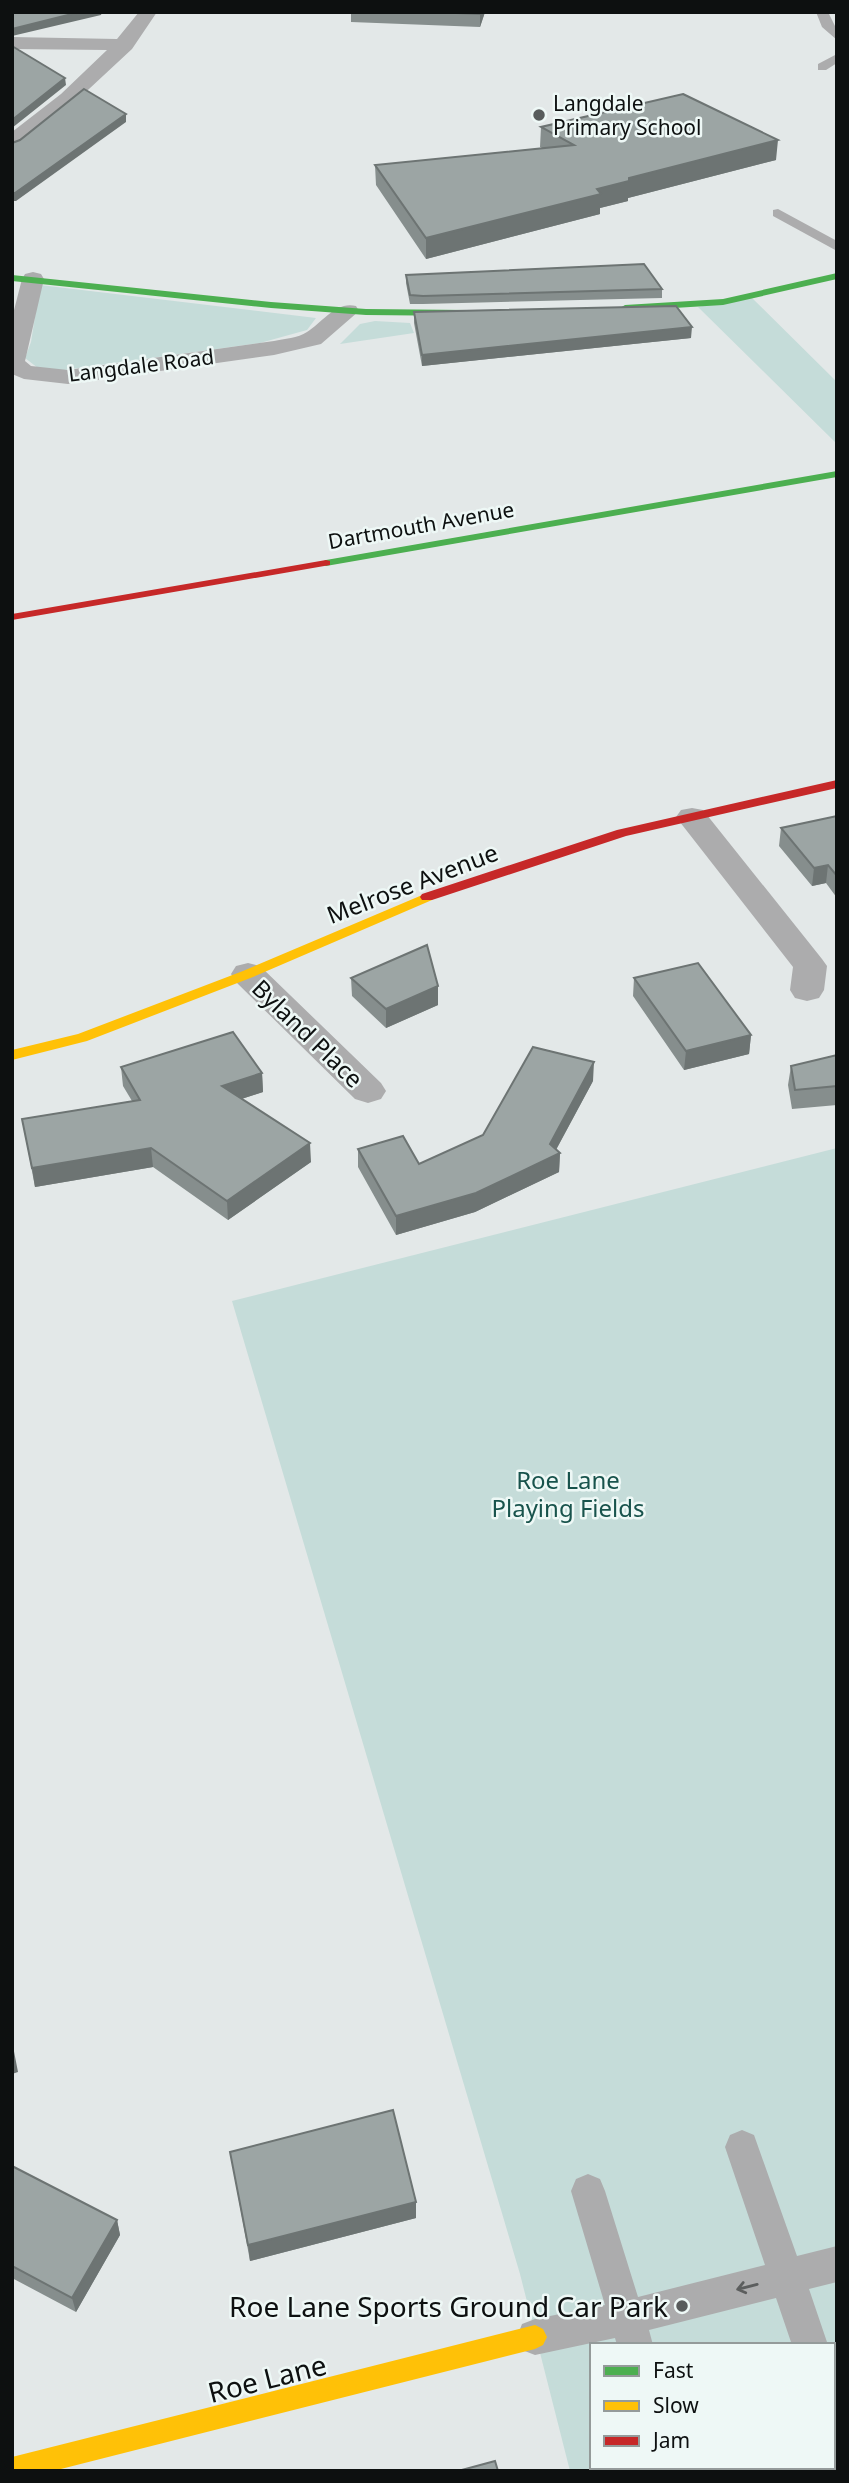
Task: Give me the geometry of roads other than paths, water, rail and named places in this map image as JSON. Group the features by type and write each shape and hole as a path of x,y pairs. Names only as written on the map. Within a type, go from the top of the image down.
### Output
{"street":[{"path":"12,142 54,113 125,45 148,12"},
{"path":"12,43 125,45"},
{"path":"605,309 723,302 837,276"},
{"name":"Langdale Road","path":"348,311 313,339 274,348 68,377 24,372 13,363 23,278 348,311 489,313"},
{"name":"Dartmouth Avenue","path":"12,617 837,474"},
{"name":"Melrose Avenue","path":"12,1055 82,1038 248,974 440,892 622,833 837,784"},
{"path":"692,817 810,966 807,990"},
{"name":"Byland Place","path":"248,974 368,1091"},
{"name":"Roe Lane","path":"12,2469 535,2337"}],"lane":[{"path":"822,12 826,24 837,37"},
{"path":"822,67 837,58"},
{"path":"778,213 837,247"},
{"path":"742,2147 809,2343"},
{"path":"588,2191 631,2331"},
{"path":"535,2337 631,2331 788,2276 837,2264"}],"place":[{"name":"Langdale Primary School","path":"539,115"},
{"name":"Roe Lane Sports Ground Car Park","path":"682,2306"}],"park label":[{"name":"Roe Lane Playing Fields","path":"568,1493"}]}
